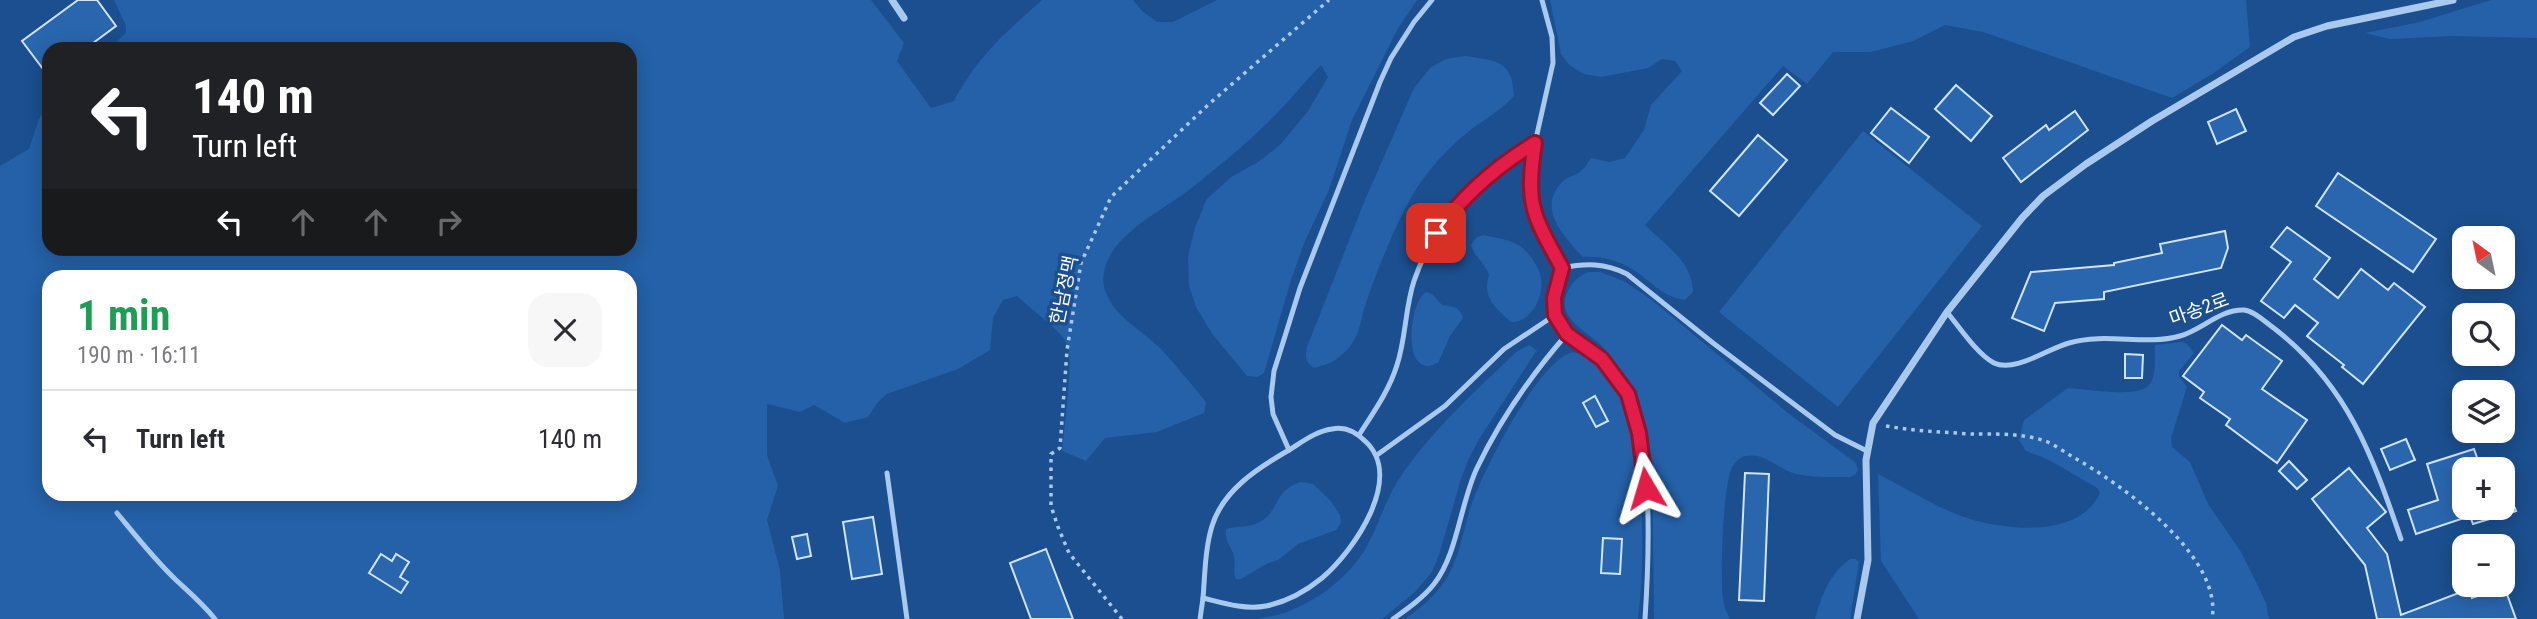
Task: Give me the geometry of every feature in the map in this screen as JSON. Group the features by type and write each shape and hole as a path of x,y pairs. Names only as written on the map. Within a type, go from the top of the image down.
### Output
{"street":[{"path":"892,0 904,18"},
{"path":"1857,619 1868,560 1867,451 1873,423 1947,312 1998,246 2043,196 2152,121 2294,37 2327,26 2454,0"}],"lane":[{"path":"1289,450 1276,421 1271,397 1274,371 1289,322 1380,82 1391,58 1432,0"},
{"path":"1542,0 1552,37 1553,63 1535,143 1531,171 1531,204 1562,268 1554,298 1555,315 1567,334 1589,348 1617,377 1628,394 1635,413 1647,503 1645,619"},
{"path":"1359,435 1381,402 1394,373 1403,342 1413,284 1424,253 1436,233 1458,204 1488,174 1535,143"},
{"path":"1562,268 1598,264 1627,274 1835,435 1867,451"},
{"name":"마송2로","path":"1947,312 1983,355 1994,363 2003,365 2035,358 2067,343 2091,338 2146,340 2180,336 2233,311 2247,310 2290,341 2329,381 2354,420 2378,474 2401,540"},
{"path":"1377,454 1445,405 1504,349 1555,315"},
{"path":"1392,619 1422,596 1438,577 1450,552 1465,497 1487,448 1548,356 1567,334"},
{"path":"1200,619 1208,546 1218,511 1229,495 1253,473 1318,433 1332,429 1345,428 1359,435 1377,454 1380,480 1369,515 1350,548 1323,577 1289,599 1267,606 1252,607 1203,598"},
{"path":"887,473 907,619"},
{"path":"117,513 146,548 176,580 199,599 215,619"}],"path":[{"name":"한남정맥","path":"1122,619 1069,553 1051,506 1051,454 1060,448 1067,350 1081,263 1111,197 1209,104 1329,0"},
{"path":"1873,423 1913,430 2006,435 2045,441 2098,471 2128,492 2182,544 2211,592 2214,609 2212,619"}],"shaded area":[{"path":"114,0 871,0 904,43 897,61 931,108 954,101 983,58 1042,0 1133,0 1157,22 1173,22 1217,0 1417,0 1397,30 1352,120 1329,190 1305,241 1291,280 1264,373 1257,377 1247,376 1213,335 1196,307 1189,286 1188,256 1206,200 1231,177 1258,162 1280,145 1308,111 1328,77 1321,65 1248,141 1194,186 1135,228 1111,255 1103,280 1110,302 1178,368 1206,402 1204,413 1157,432 1105,438 1086,461 1062,451 1069,380 1068,346 1052,326 1017,296 1003,300 993,318 990,350 958,369 887,394 868,417 845,423 814,405 800,412 767,404 767,455 778,486 767,520 780,570 784,619 0,619 0,166 29,149 42,114 42,256 637,256 637,42 116,42 126,33 126,26"},
{"path":"1550,0 2246,0 2250,47 2172,98 1983,32 1945,25 1913,41 1871,52 1833,52 1807,84 1783,66 1645,225 1676,254 1688,272 1693,292 1685,300 1669,296 1620,263 1583,257 1568,241 1552,212 1555,192 1562,182 1581,171 1591,158 1609,162 1625,158 1644,130 1651,105 1682,71 1675,61 1662,59 1648,68 1601,77 1584,74 1569,65 1561,54"},
{"path":"2491,0 2537,0 2537,38 2452,36 2390,39 2365,33 2420,22"},
{"path":"1465,56 1494,61 1506,68 1513,84 1514,96 1455,143 1424,178 1411,197 1389,243 1359,329 1350,347 1331,362 1314,368 1306,359 1307,347 1365,200 1414,88 1431,67 1446,59"},
{"path":"1863,131 1982,226 1838,407 1719,312"},
{"path":"1483,235 1520,246 1538,269 1541,285 1538,301 1525,318 1511,322 1488,296 1489,275 1471,245 1476,238"},
{"path":"1589,272 1600,272 1624,281 1652,300 1788,413 1856,463 1858,470 1855,475 1829,477 1796,474 1753,455 1735,463 1728,480 1722,553 1723,599 1730,619 1654,619 1652,481 1646,428 1625,376 1602,346 1569,317 1566,310 1565,302 1571,286"},
{"path":"1426,292 1432,294 1442,305 1458,309 1463,318 1450,336 1438,363 1427,366 1416,358 1412,339 1414,316 1421,297"},
{"path":"2182,342 2194,353 2179,371 2179,376 2187,387 2171,438 2172,447 2190,462 2208,504 2241,552 2266,603 2269,619 1919,619 1881,561 1878,474 1940,507 1977,521 2037,527 2057,525 2075,518 2090,508 2100,493 2097,488 2049,460 2026,451 2019,440 2024,420 2068,388 2124,392 2144,389 2154,375 2155,345"},
{"path":"1529,345 1537,350 1469,458 1439,555 1432,572 1415,592 1382,619 1256,619 1299,607 1323,593 1346,574 1363,552 1393,489 1415,456 1471,395 1516,352"},
{"path":"1573,352 1599,366 1617,392 1630,427 1642,512 1638,619 1405,619 1428,600 1447,578 1477,490 1513,419 1544,374 1559,359"},
{"path":"1301,482 1313,484 1331,501 1340,515 1341,523 1336,530 1298,544 1278,560 1236,579 1234,557 1226,537 1226,529 1254,525 1263,520 1287,489"},
{"path":"1850,559 1859,562 1850,619 1815,619 1827,586"}],"building":[{"path":"78,0 97,0 116,26 94,42 42,42 42,68 22,41"},
{"path":"1787,74 1800,86 1773,115 1760,103"},
{"path":"1956,85 1992,116 1971,141 1935,109"},
{"path":"1891,108 1929,137 1909,163 1871,133"},
{"path":"2236,109 2246,131 2217,144 2208,122"},
{"path":"2075,111 2088,130 2021,182 2003,158 2046,125 2049,130"},
{"path":"1758,135 1787,160 1739,216 1710,191"},
{"path":"2338,173 2436,239 2413,272 2316,206"},
{"path":"2287,227 2330,258 2314,279 2338,298 2361,269 2388,290 2394,283 2425,307 2363,384 2307,336 2318,323 2295,305 2284,318 2261,301 2291,262 2271,247"},
{"path":"2225,231 2228,248 2221,268 2104,292 2104,299 2055,303 2044,331 2012,318 2031,272 2114,265 2162,253 2160,244"},
{"path":"2222,325 2242,340 2246,335 2282,361 2262,389 2307,420 2277,463 2226,425 2230,419 2200,398 2204,392 2183,376"},
{"path":"2125,354 2143,355 2142,378 2125,378"},
{"path":"1595,396 1608,421 1596,427 1583,403"},
{"path":"2406,439 2415,460 2390,470 2381,449"},
{"path":"2474,449 2477,457 2452,457 2452,520 2458,520 2416,534 2408,510 2438,500 2427,464"},
{"path":"2289,461 2307,480 2297,489 2279,471"},
{"path":"2349,468 2386,512 2367,528 2387,554 2401,615 2452,596 2508,597 2516,619 2377,619 2365,565 2312,499"},
{"path":"1745,473 1769,474 1764,601 1739,600"},
{"path":"873,517 882,574 852,579 843,522"},
{"path":"807,534 811,556 797,559 792,537"},
{"path":"1603,538 1622,539 1620,574 1601,573"},
{"path":"1046,549 1073,619 1031,619 1010,563"},
{"path":"381,554 392,561 396,554 409,562 400,577 408,582 401,593 369,573"}],"route":[{"path":"1436,233 1449,214 1488,174 1535,143 1531,171 1531,204 1562,268 1554,298 1555,315 1567,334 1602,359 1628,394 1639,433 1646,488"}]}
